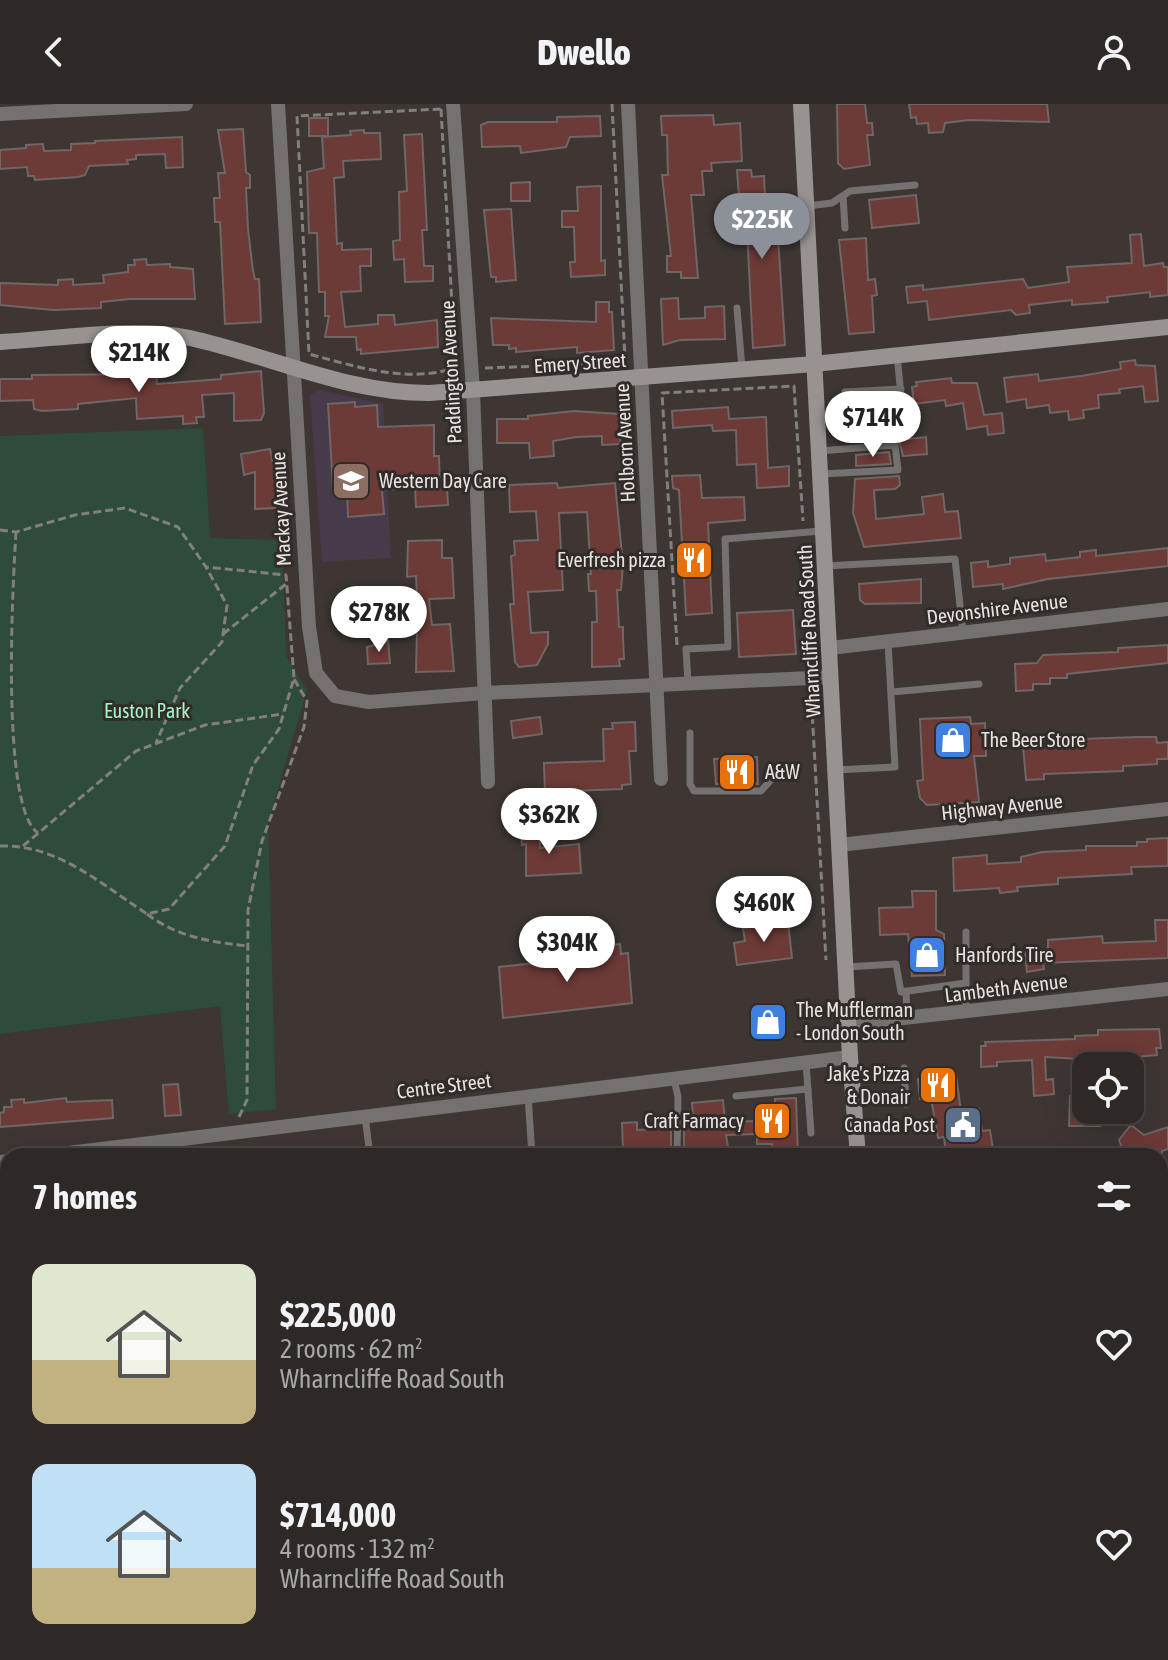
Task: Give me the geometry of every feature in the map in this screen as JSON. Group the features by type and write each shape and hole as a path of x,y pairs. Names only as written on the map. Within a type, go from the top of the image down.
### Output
{"street":[{"path":"0,114 186,104"},
{"name":"Mackay Avenue","path":"278,104 309,627 316,673 335,696 369,702 485,693 831,677"},
{"name":"Paddington Avenue","path":"453,104 473,390 488,782"},
{"name":"Holborn Avenue","path":"628,104 661,779"},
{"name":"Wharncliffe Road South","path":"801,104 850,1057 857,1148"},
{"name":"Emery Street","path":"0,342 119,336 188,338 395,393 814,364 1168,327"},
{"name":"Devonshire Avenue","path":"830,648 1168,609"},
{"name":"Highway Avenue","path":"839,845 1168,809"},
{"name":"Lambeth Avenue","path":"849,1024 1168,989"},
{"name":"Centre Street","path":"114,1148 850,1057"}],"lane":[{"path":"806,206 832,203 850,191 915,185"},
{"path":"843,196 845,228"},
{"path":"737,308 742,370"},
{"path":"897,355 903,415"},
{"path":"847,423 845,392 901,389"},
{"path":"819,451 895,445 898,470 820,474"},
{"path":"688,684 686,649 728,647 725,539 823,531"},
{"path":"825,566 955,559 963,633"},
{"path":"835,770 895,767 888,642"},
{"path":"892,692 979,684"},
{"path":"690,733 690,784 694,791 761,791 771,780"},
{"path":"966,932 966,1012"},
{"path":"846,967 896,964 901,992 966,983"},
{"path":"906,991 907,1020"},
{"path":"806,1062 811,1133"},
{"path":"904,1068 906,1104"},
{"path":"674,1078 678,1097 677,1148"},
{"path":"736,1096 808,1089"},
{"path":"528,1095 531,1148"},
{"path":"365,1116 369,1148"}],"path":[{"path":"482,357 485,368 617,363 625,359 612,104"},
{"path":"441,109 455,358 451,369 436,374 399,374 309,354 297,116 441,109"},
{"path":"677,656 662,393 794,386 826,960"},
{"path":"0,530 16,532 75,515 125,508 178,527 206,567 227,605 222,642 180,688 156,743"},
{"path":"16,532 10,663 14,738 23,805 31,829 38,833"},
{"path":"147,914 169,909 225,846 253,765 279,729 294,678 286,575 206,567"},
{"path":"223,634 287,584"},
{"path":"233,1132 247,1100 248,910 262,841 304,727 307,701 294,678"},
{"path":"23,846 136,751 205,725 285,713"},
{"path":"0,846 23,846 61,858 161,925 203,941 248,946"}],"shaded area":[{"name":"Western Day Care","path":"318,390 383,404 391,558 322,562 310,395"}],"green space":[{"name":"Euston Park","path":"203,428 210,538 282,540 286,656 307,690 268,823 276,1109 229,1114 220,1006 0,1034 0,436"}],"building":[{"path":"837,104 865,104 867,123 872,123 873,135 867,135 870,165 844,169 838,163"},
{"path":"909,104 1047,104 1049,122 969,120 945,123 943,132 929,133 928,123 917,124 916,117 911,118"},
{"path":"713,115 714,125 740,123 742,161 711,163 712,171 702,171 704,195 691,195 698,278 681,278 681,272 667,272 667,256 671,256 662,175 668,175 667,135 662,135 661,116"},
{"path":"600,116 601,136 570,137 566,147 521,153 520,146 482,147 481,125 488,122 557,122 557,117"},
{"path":"309,118 328,118 328,136 309,136"},
{"path":"243,129 246,172 250,175 250,188 246,188 248,229 253,271 255,279 259,279 261,322 225,324 220,222 215,222 214,198 220,198 218,173 225,173 218,130"},
{"path":"364,130 364,133 380,133 381,159 343,161 344,177 334,178 337,244 342,243 342,250 371,249 371,266 360,266 361,291 341,292 345,327 378,324 378,315 394,315 395,325 437,320 438,347 361,354 361,349 357,350 356,337 325,337 329,316 325,316 325,292 319,292 317,233 309,233 307,172 324,168 322,137 351,135 350,131"},
{"path":"422,134 427,230 422,230 424,266 433,266 433,281 405,282 404,259 394,260 393,241 400,240 399,192 407,191 404,135"},
{"path":"182,137 183,167 166,168 165,154 136,155 136,159 127,160 128,164 89,166 85,175 78,177 35,180 34,176 28,176 27,167 0,169 0,150 26,148 26,145 43,144 44,151 71,150 71,144 95,141"},
{"path":"737,170 751,170 752,177 764,176 765,196 771,195 772,221 777,221 785,345 753,348 746,211 733,212 732,197 739,197"},
{"path":"530,182 530,201 511,201 511,183"},
{"path":"601,186 601,261 605,260 605,275 571,277 570,262 575,262 574,227 562,227 562,211 578,211 577,187"},
{"path":"916,195 919,223 872,228 869,200"},
{"path":"511,209 516,280 496,282 496,277 491,277 484,210"},
{"path":"1141,234 1144,266 1163,263 1164,267 1168,267 1168,295 1150,297 1150,292 1107,297 1108,302 1072,305 1072,300 1029,305 1030,313 1016,315 1011,310 929,320 927,301 908,303 906,287 923,285 923,290 1023,279 1028,288 1069,282 1067,267 1132,263 1130,235"},
{"path":"866,238 868,280 875,279 877,295 872,296 874,332 849,334 839,240"},
{"path":"146,259 147,265 170,264 170,267 193,269 195,299 130,299 101,302 101,308 53,310 0,305 0,283 58,285 58,280 73,279 73,285 104,283 103,275 128,272 128,265 135,265 134,260"},
{"path":"678,298 679,319 705,318 705,307 724,306 725,339 680,340 663,345 661,299"},
{"path":"596,302 609,302 614,350 577,353 577,347 516,352 516,348 509,349 509,345 493,345 491,318 596,322"},
{"path":"1135,360 1136,365 1155,366 1158,401 1145,402 1143,386 1119,389 1120,393 1098,395 1099,408 1083,410 1084,418 1069,420 1068,411 1050,413 1049,405 1027,408 1026,399 1007,402 1004,378 1038,374 1039,381 1081,376 1121,369 1120,362"},
{"path":"261,371 264,413 261,420 234,421 234,393 202,395 204,417 196,417 197,423 183,424 183,416 137,419 136,398 78,404 78,409 42,411 34,409 33,400 0,401 0,379 32,379 32,375 156,374 157,384 221,379 221,375"},
{"path":"951,378 952,383 977,383 984,415 1002,413 1004,433 988,435 987,426 967,429 963,403 946,406 945,400 914,404 912,387 917,386 916,382"},
{"path":"355,402 355,407 377,405 378,427 434,425 434,456 439,456 440,488 447,487 448,505 416,507 415,488 382,490 384,514 348,517 347,488 333,488 328,404"},
{"path":"892,404 895,439 855,442 854,432 860,431 858,408"},
{"path":"728,407 729,419 766,417 768,468 789,466 789,486 757,488 756,464 737,465 736,430 713,431 712,425 673,428 672,411"},
{"path":"574,411 619,414 620,444 602,445 602,436 576,437 553,441 554,456 530,458 529,443 497,443 497,419 528,419 528,416"},
{"path":"926,437 927,454 903,456 899,440"},
{"path":"270,449 276,478 276,508 255,509 255,472 244,475 241,454"},
{"path":"889,452 891,464 856,466 856,455"},
{"path":"700,475 702,498 744,497 745,520 708,523 712,613 686,615 679,490 673,488 672,476"},
{"path":"899,476 900,485 895,489 874,490 876,519 924,514 922,497 943,494 945,512 958,511 961,538 864,547 853,513 855,479"},
{"path":"557,483 558,488 615,483 623,565 621,590 617,590 619,627 623,627 624,659 619,659 620,666 592,667 592,622 597,622 596,591 589,591 588,574 591,574 587,512 559,513 563,590 528,592 531,633 548,632 548,644 537,665 519,667 515,662 510,604 514,604 511,556 515,555 514,541 538,540 536,511 510,512 509,485"},
{"path":"442,540 442,558 452,558 454,598 429,599 432,625 450,624 454,671 416,672 417,629 398,629 398,616 418,616 416,576 407,577 408,541"},
{"path":"1168,548 1168,566 1048,579 1003,589 1003,584 973,587 971,563 988,561 988,567 1010,564 1010,558 1045,554 1046,561 1080,557 1080,552 1096,550 1096,556"},
{"path":"921,579 921,603 865,604 860,600 859,584"},
{"path":"793,610 796,654 739,657 737,613"},
{"path":"388,641 390,663 368,664 367,647"},
{"path":"1168,645 1168,663 1067,674 1067,678 1050,678 1050,684 1033,684 1033,690 1016,691 1015,664 1037,663 1043,655 1118,652 1118,648"},
{"path":"540,717 542,734 513,738 511,721"},
{"path":"970,717 971,724 985,723 986,756 974,756 979,802 927,805 920,798 917,781 923,780 920,719"},
{"path":"635,722 636,751 629,751 631,784 622,785 622,789 545,792 544,763 604,761 603,729 613,729 612,723"},
{"path":"1156,737 1157,743 1168,742 1168,759 1157,759 1157,764 1123,766 1123,771 1044,774 1044,779 1026,780 1023,746 1081,745 1081,739"},
{"name":"A&W","path":"757,757 758,784 716,784 714,759"},
{"path":"539,828 540,848 579,844 581,873 526,876 526,844 522,845 521,829"},
{"path":"1168,838 1168,866 1131,867 1132,874 1058,878 1058,884 1017,887 1018,891 1000,893 999,888 954,891 953,858 987,855 987,864 1021,862 1021,857 1042,852 1086,850 1086,846 1137,846 1137,842 1147,842 1147,839"},
{"name":"Hanfords Tire","path":"912,891 936,891 936,930 944,934 945,975 912,976 908,934 880,935 879,908 913,907"},
{"path":"1155,920 1168,920 1168,958 1043,963 1044,969 1027,972 1025,951 1048,949 1048,940 1102,936 1103,943 1156,941"},
{"path":"788,922 792,958 737,965 734,943 745,941 743,928"},
{"path":"620,944 621,954 628,953 632,1003 503,1018 499,967 598,956 597,946"},
{"path":"1159,1029 1161,1048 1156,1048 1157,1055 1144,1056 1144,1052 1072,1052 1072,1058 1045,1057 1046,1080 1053,1079 1054,1094 1034,1096 1032,1060 997,1062 997,1066 981,1067 981,1046 986,1046 985,1042 1075,1039 1075,1036 1098,1035 1098,1030"},
{"path":"956,1074 961,1112 979,1109 982,1131 990,1130 993,1148 945,1148 944,1137 938,1138 931,1098 920,1099 918,1079"},
{"path":"178,1084 181,1115 165,1116 163,1085"},
{"path":"1070,1096 1072,1124 1100,1124 1100,1126 1069,1126"},
{"path":"66,1098 67,1102 112,1100 113,1118 0,1127 0,1113 4,1112 4,1107 12,1107 11,1100 24,1099 24,1103"},
{"path":"796,1098 798,1148 772,1148 772,1144 757,1144 757,1134 726,1135 728,1147 684,1148 684,1117 693,1115 692,1103 723,1100 725,1122 755,1121 755,1116 775,1115 775,1099"},
{"path":"637,1122 637,1130 671,1128 671,1148 623,1148 622,1123"},
{"path":"1131,1125 1144,1135 1168,1127 1168,1148 1122,1148 1119,1140"}],"place":[{"name":"Western Day Care","path":"351,481"},
{"name":"Everfresh pizza","path":"694,560"},
{"name":"The Beer Store","path":"953,740"},
{"name":"A&W","path":"737,772"},
{"name":"Hanfords Tire","path":"927,955"},
{"name":"The Mufflerman - London South","path":"768,1022"},
{"name":"Jake's Pizza & Donair","path":"938,1085"},
{"name":"Craft Farmacy","path":"772,1121"},
{"name":"Canada Post","path":"963,1125"}]}
